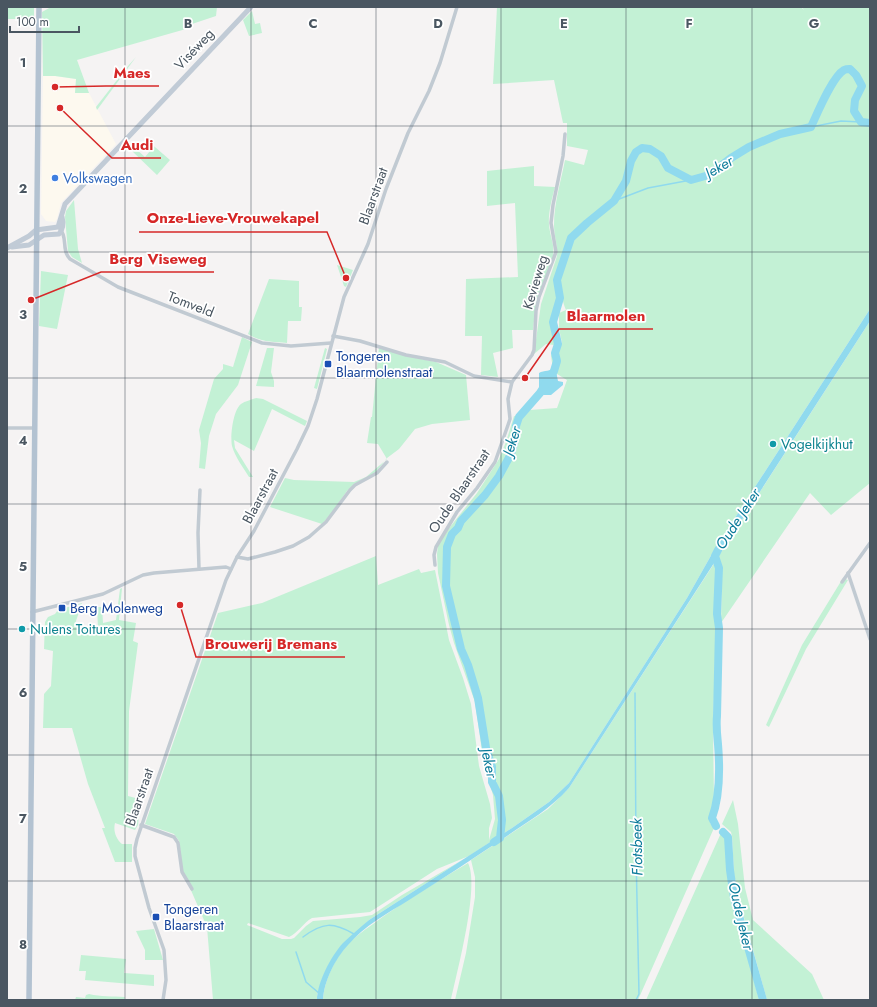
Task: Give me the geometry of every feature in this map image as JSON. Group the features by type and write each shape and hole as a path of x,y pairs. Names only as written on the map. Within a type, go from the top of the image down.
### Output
{"main road":[{"path":"29,1000 39,7"},
{"name":"Viséweg","path":"59,230 64,222 62,215 65,204 251,7"},
{"path":"9,247 29,236 36,230 59,230"},
{"path":"9,247 27,246 44,235 59,230"}],"street":[{"name":"Blaarstraat","path":"163,1000 166,980 164,950 149,908 135,856 135,848 141,825 231,569 254,531 308,426 317,399 344,297 368,244 386,189 408,133 429,91 440,63 457,7"},
{"name":"Kevieweg","path":"512,382 534,350 536,311 539,297 556,252 551,223 553,205 563,156 565,134"},
{"name":"Tomveld","path":"59,230 64,242 65,251 70,259 118,287 262,343 292,346 331,343"},
{"path":"333,336 360,341 406,355 445,362 474,376 512,382"},
{"name":"Oude Blaarstraat","path":"435,565 434,555 436,546 458,512 495,462 510,419 508,399 512,382"},
{"path":"7,428 34,428"},
{"path":"237,557 248,559 275,552 293,546 308,537 326,522 355,485 377,474 387,462"},
{"path":"199,569 198,533 200,490"},
{"path":"842,582 870,543"},
{"path":"32,612 49,609 103,594 143,575 154,572 226,567 231,569"},
{"path":"848,573 870,639"},
{"path":"141,825 174,837 178,843 182,872 192,889"}],"shaded area":[{"path":"43,76 76,79 75,93 89,93 116,144 61,203 55,222 46,221 41,214"}],"green space":[{"path":"7,7 34,7 34,19 7,19"},
{"path":"51,7 217,7 216,16 192,24 193,27 77,60 89,93 75,93 76,79 43,76 42,12"},
{"path":"497,7 801,7 804,10 802,7 870,7 870,309 713,552 687,598 569,783 549,802 469,856 437,869 370,912 312,918 289,937 248,923 247,925 282,939 291,939 313,921 372,915 402,895 464,859 369,920 329,964 322,979 317,1000 213,1000 207,927 183,872 179,841 174,834 145,824 218,613 262,603 376,556 378,585 419,569 421,573 435,570 449,640 471,704 479,766 490,804 492,818 489,828 489,840 495,819 493,795 484,765 475,702 449,625 438,573 438,546 446,532 477,493 499,459 514,416 522,417 530,410 557,408 567,380 557,374 557,369 553,369 551,356 554,345 546,344 534,354 541,304 557,256 554,217 556,200 565,160 584,165 588,150 567,146 567,123 563,123 554,80 493,84","holes":["559,280 566,310 559,313 559,328 562,343 555,344 552,334 557,328 557,316 554,308 558,291 555,281"]},
{"path":"252,11 255,24 260,23 262,33 249,36 243,20"},
{"path":"136,57 97,110 96,107"},
{"path":"148,141 170,160 157,175 132,151 135,148 145,157 150,151 142,146"},
{"path":"534,166 534,186 555,187 550,206 549,220 553,256 536,303 533,330 512,330 513,348 493,353 498,377 481,375 482,336 465,336 466,279 518,277 515,203 487,206 487,171"},
{"path":"74,200 78,249 82,263 72,257 68,251 65,217 66,211"},
{"path":"337,265 353,270 346,287 344,286"},
{"path":"41,271 68,275 57,329 39,326"},
{"path":"269,279 299,281 299,307 302,307 301,321 288,321 287,343 262,340 248,334"},
{"path":"870,321 870,483 831,515 810,493 721,623 722,567 718,557"},
{"path":"242,337 252,342 238,385 216,414 209,436 205,469 199,468 201,443 199,430 214,379 223,369 223,364 233,367"},
{"path":"379,347 406,356 436,362 466,375 470,420 432,424 415,429 399,449 387,458 378,444 367,443 372,417"},
{"path":"267,348 274,348 271,372 274,387 256,386"},
{"path":"325,348 327,349 317,389 314,388"},
{"path":"256,398 263,399 307,421 305,426 272,409 254,451 234,440 235,448 253,477 249,477 233,450 231,442 232,430 238,407 246,401"},
{"path":"384,461 375,473 354,484 347,491 322,524 270,507 285,478 294,480 354,482 366,477"},
{"path":"715,562 718,578 715,614 713,728 714,802 710,823 714,828 638,1000 455,1000 466,953 475,897 475,877 471,860 548,809 569,788"},
{"path":"843,578 848,580 806,649 769,727 766,725 802,645"},
{"path":"122,588 119,620 136,623 133,641 138,643 129,711 128,796 143,800 138,825 135,830 115,823 114,829 122,844 132,844 132,862 115,862 102,828 105,828 88,784 72,728 43,728 44,694 51,686 53,651 44,649 45,622 48,617 55,614 58,610 82,603 74,627 98,628 97,607 102,607 103,623 116,620 120,589"},
{"path":"733,800 738,824 745,888 753,920 812,974 824,1000 767,1000 743,914 734,874 731,832 722,824"},
{"path":"721,833 727,839 727,861 731,892 759,1000 646,1000"},
{"path":"468,863 471,874 469,909 451,1000 323,1000 331,970 343,950 352,940 394,909"},
{"path":"154,929 163,960 145,960 145,950 136,931"},
{"path":"81,955 126,959 124,973 154,975 154,986 85,980 86,971 79,971"},
{"path":"86,995 125,997 124,1000 75,1000 76,997 85,998"}],"water":[{"path":"870,309 870,321 569,788 554,803 529,821 361,932 343,951 331,971 323,1000 317,1000 322,978 338,948 369,920 512,828 549,802 569,783 687,598 713,552"},
{"path":"554,367 557,369 558,381 563,382 563,385 551,395 543,395 539,392 539,373 551,370"},
{"path":"538,392 542,396 522,417 519,414"}],"waterway":[{"name":"Jeker","path":"494,842 500,838 502,820 499,796 492,782 492,767 486,748 478,698 468,665 461,649 446,586 447,547 452,534 458,528 461,521 485,495 499,476 511,454 519,417 540,393 554,371 557,361 555,353 558,344 553,322 560,298 557,280 571,238 614,201 626,181 631,161 636,152 642,148 650,149 661,156 668,168 691,180 709,175 731,158 749,147 780,134 811,127 821,105 839,74 850,69 856,75 862,86 855,100 854,111 861,122 870,123"},
{"path":"811,127 841,121 861,122"},
{"path":"614,201 648,188 691,180"},
{"name":"Oude Jeker","path":"716,826 712,818 717,801 719,772 717,733 719,628 717,614 719,568 715,556 718,550"},
{"name":"Flotsbeek","path":"635,693 639,994 636,1000"},
{"name":"Oude Jeker","path":"723,832 728,837 730,870 734,898 763,1000"},
{"path":"303,937 322,926 328,925 340,927 354,934"},
{"path":"296,952 306,982 320,994"}],"place":[{"name":"Maes","path":"55,87"},
{"name":"Audi","path":"60,108"},
{"name":"Volkswagen","path":"55,178"},
{"name":"Onze-Lieve-Vrouwekapel","path":"346,278"},
{"name":"Berg Viseweg","path":"31,300"},
{"name":"Tongeren Blaarmolenstraat","path":"328,364"},
{"name":"Blaarmolen","path":"525,378"},
{"name":"Vogelkijkhut","path":"773,444"},
{"name":"Brouwerij Bremans","path":"180,605"},
{"name":"Berg Molenweg","path":"62,608"},
{"name":"Nulens Toitures","path":"22,629"},
{"name":"Tongeren Blaarstraat","path":"156,917"}]}
